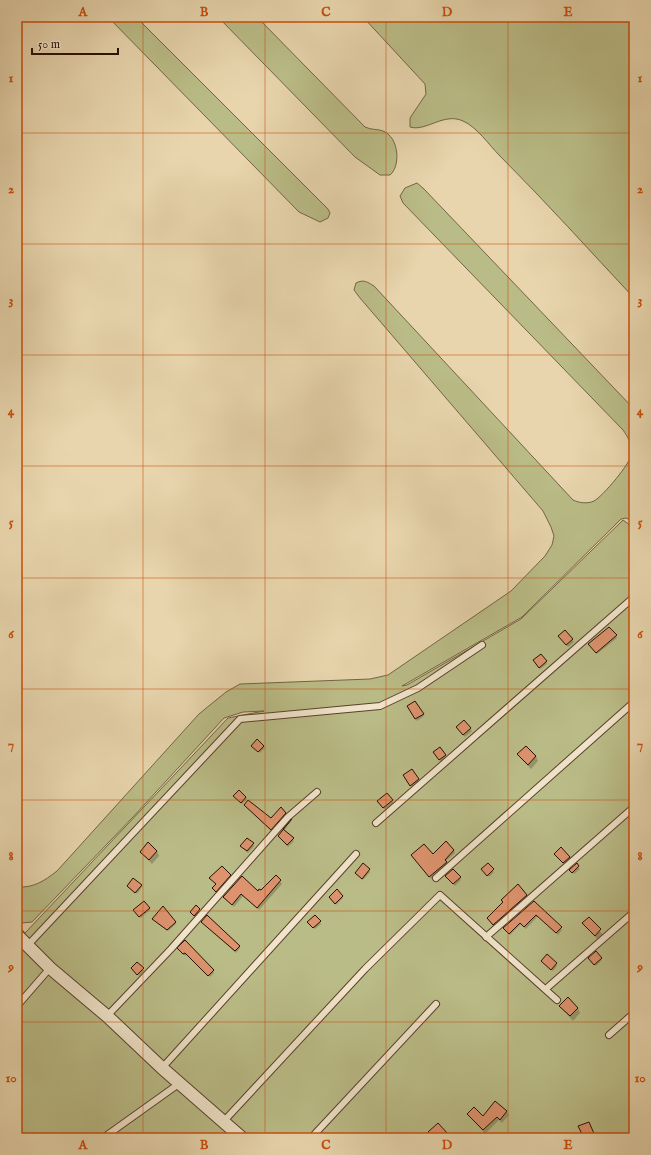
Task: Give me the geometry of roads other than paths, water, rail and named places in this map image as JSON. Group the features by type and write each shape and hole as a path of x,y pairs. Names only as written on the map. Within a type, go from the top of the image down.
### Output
{"street":[{"path":"17,935 50,968 107,1016 162,1068 242,1138"}],"lane":[{"path":"376,823 634,597"},
{"path":"28,945 240,719 380,706 418,688 482,645"},
{"path":"436,878 634,702"},
{"path":"107,1016 171,948 288,817 317,792"},
{"path":"486,937 634,807"},
{"path":"162,1068 356,854"},
{"path":"224,1121 365,969 440,895 556,1000"},
{"path":"548,987 634,912"},
{"path":"17,1006 50,968"},
{"path":"311,1138 436,1004"},
{"path":"609,1035 634,1013"},
{"path":"103,1138 180,1083"},
{"path":"629,1138 634,1136"}]}
